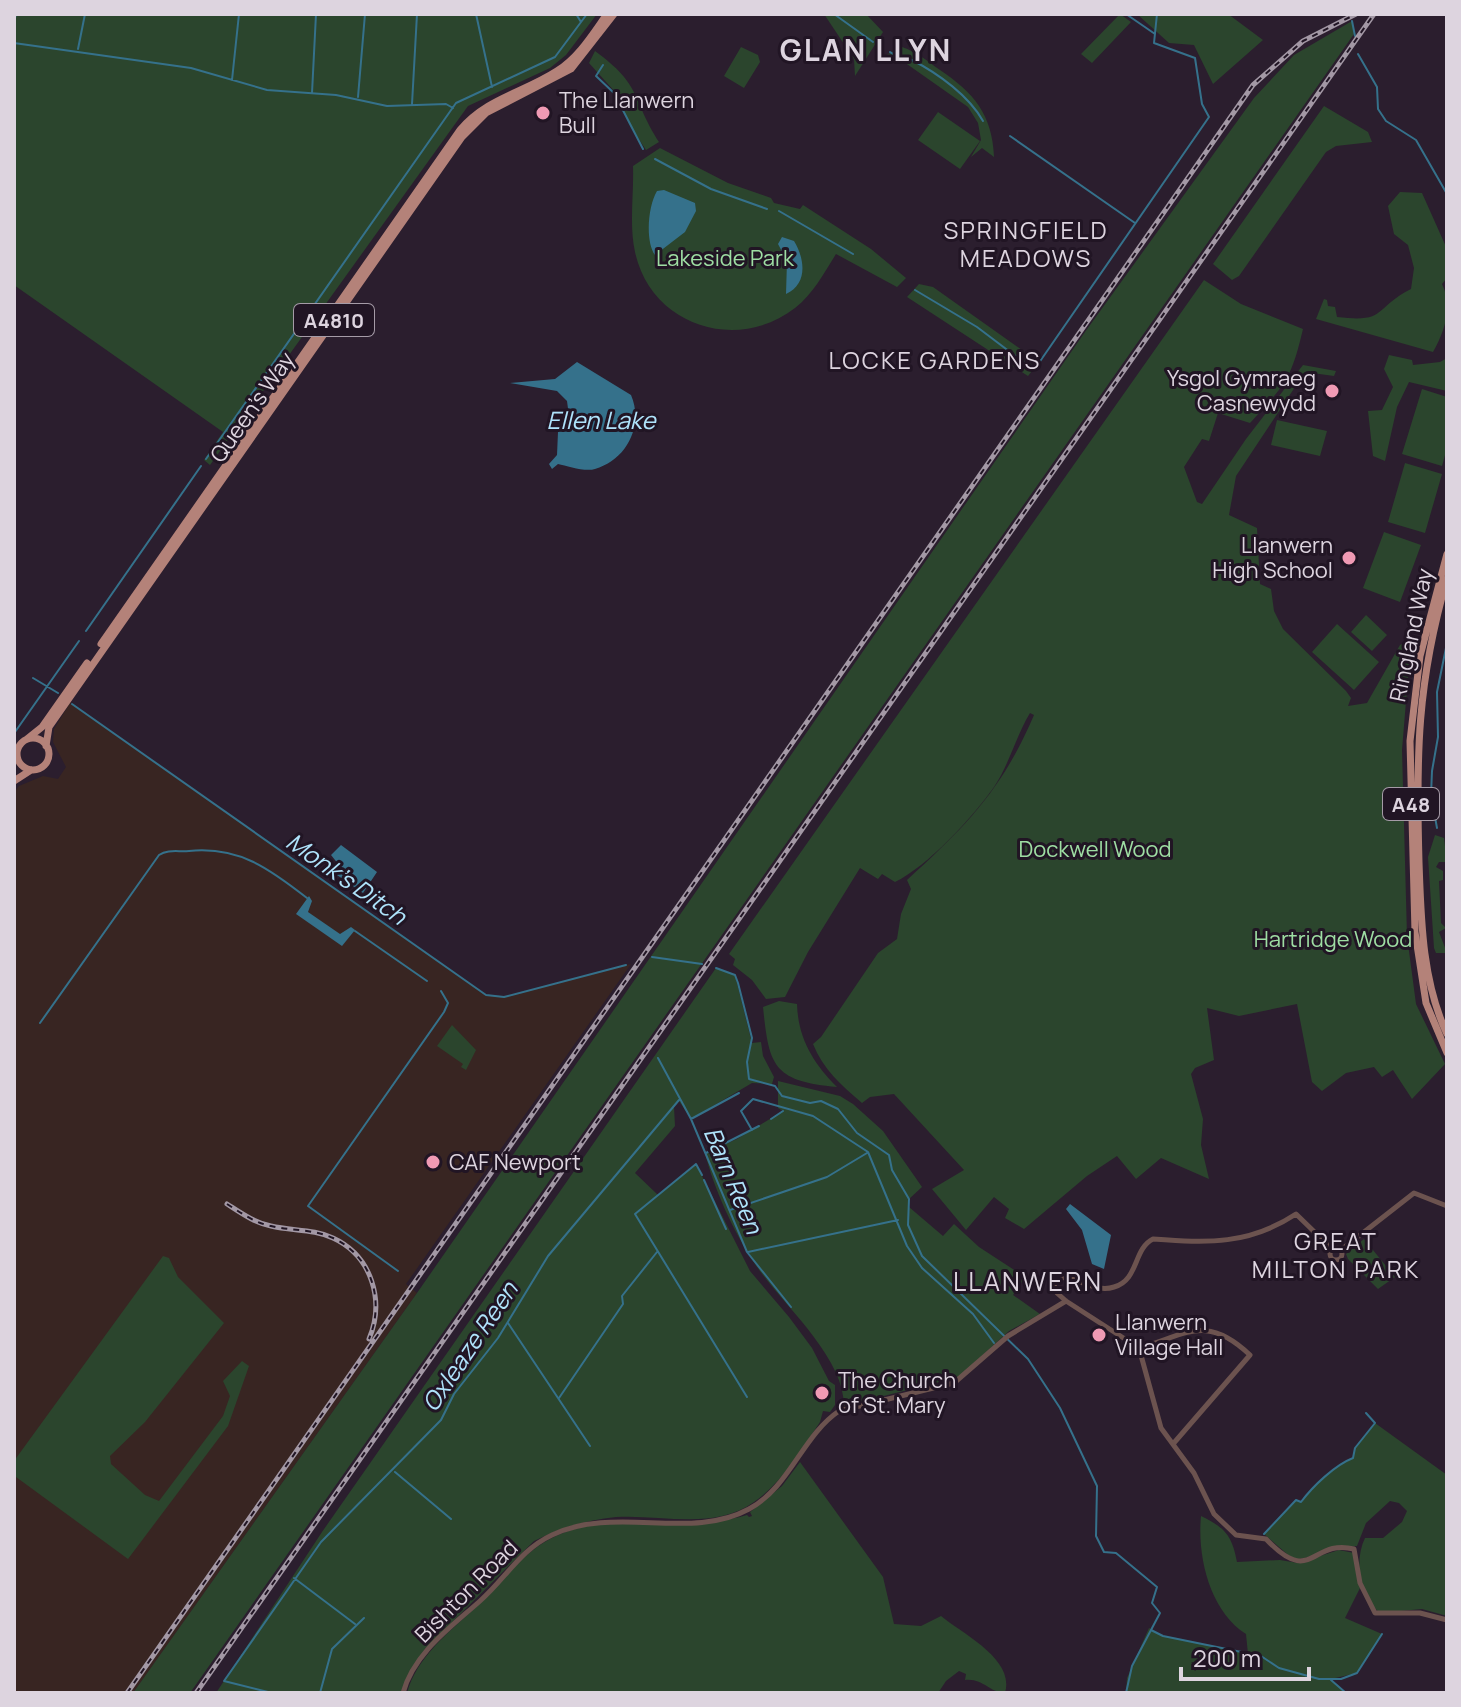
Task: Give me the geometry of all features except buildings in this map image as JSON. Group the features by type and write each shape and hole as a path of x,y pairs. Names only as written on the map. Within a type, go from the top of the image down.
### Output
{"main road":[{"name":"Queen's Way","path":"14,771 18,748 42,727 89,662 460,130 494,100 543,79 572,60 607,14"},
{"name":"Queen's Way","path":"14,781 46,763 49,727 462,137 486,113 571,69 614,14"},
{"name":"Ringland Way","path":"1447,554 1420,656 1410,741 1415,932 1426,1003 1447,1053"},
{"name":"Ringland Way","path":"1447,579 1427,658 1417,739 1422,928 1434,1002 1447,1034"},
{"path":"27,739 39,739 46,746"},
{"path":"18,759 25,768 33,769"}],"street":[{"path":"1447,1206 1414,1193 1341,1250 1332,1249 1296,1214 1269,1231 1245,1238 1148,1241 1130,1276 1114,1288 1092,1287 1065,1276 1052,1279 1057,1293 1066,1301 1139,1348 1158,1419 1194,1473 1214,1514 1232,1533 1266,1539 1282,1558 1293,1561 1344,1547 1354,1549 1360,1583 1375,1613 1420,1613 1447,1620"},
{"path":"1332,1249 1330,1254 1335,1260 1341,1258 1341,1250"},
{"name":"Bishton Road","path":"403,1693 410,1676 441,1634 483,1598 516,1560 551,1535 578,1524 609,1520 693,1523 748,1510 773,1490 826,1420 839,1411 954,1383 1008,1336 1066,1301"},
{"path":"1139,1348 1198,1329 1221,1336 1250,1355 1173,1444"}],"shaded area":[{"path":"70,703 486,995 504,997 631,964 406,1284 417,1293 133,1693 14,1693 14,792 19,786 43,776 58,779 66,767 53,742 54,729"}],"green space":[{"path":"14,14 597,14 566,55 550,68 468,106 210,465 204,460 223,432 14,285"},
{"path":"824,14 866,14 883,32 855,76 854,59"},
{"path":"1120,14 1131,22 1092,63 1081,54"},
{"path":"1137,14 1228,14 1263,40 1213,84 1194,45 1169,43"},
{"path":"1352,21 1354,34 190,1693 133,1693 417,1293 1085,332 1254,98 1294,55"},
{"path":"741,47 758,55 760,62 744,88 724,76"},
{"path":"902,47 926,60 972,96 990,128 994,157 982,148 971,157 981,140 978,123 968,107 904,62 880,58"},
{"path":"595,51 621,74 634,93 659,142 646,150 629,124 616,93 589,63"},
{"path":"1324,106 1368,132 1372,142 1336,146 1326,152 1239,276 1232,280 1213,264"},
{"path":"938,112 980,141 960,169 918,140"},
{"name":"Lakeside Park","path":"660,148 728,183 771,198 774,203 800,209 803,205 871,249 906,278 897,287 836,254 807,296 795,308 772,322 748,329 723,330 699,325 677,314 659,298 644,277 633,242 633,166"},
{"path":"1400,192 1422,193 1447,249 1447,278 1442,284 1447,301 1446,318 1433,352 1316,319 1324,299 1328,306 1335,307 1337,317 1365,318 1378,313 1411,289 1414,268 1408,245 1394,234 1388,206"},
{"path":"1204,280 1241,304 1303,329 1290,371 1271,399 1250,423 1218,413 1209,441 1202,439 1184,467 1197,502 1202,504 1246,439 1303,365 1336,371 1334,376 1305,372 1236,476 1229,515 1257,528 1260,584 1271,589 1274,611 1283,629 1346,691 1351,698 1348,706 1367,703 1400,645 1416,635 1408,677 1402,750 1407,936 1416,1004 1445,1064 1412,1099 1393,1070 1382,1077 1374,1067 1346,1073 1322,1091 1312,1082 1297,1004 1239,1016 1207,1008 1214,1060 1195,1068 1191,1074 1203,1119 1201,1145 1209,1179 1161,1158 1136,1179 1117,1156 1087,1176 1024,1229 1005,1218 1009,1209 994,1197 966,1230 932,1189 964,1170 894,1094 870,1097 862,1103 827,1069 813,1044 821,1037 878,953 897,939 901,914 911,889 907,880 947,842 965,824 981,805 995,786 1009,765 1034,715 1030,713 1025,722 994,787 935,853 895,882 882,874 878,879 860,868 808,952 785,997 766,999 752,980 733,965 735,959 729,954"},
{"path":"919,284 933,287 1039,362 1028,376 907,297"},
{"path":"1389,355 1412,360 1413,365 1440,362 1447,358 1447,391 1409,382 1397,407 1385,461 1373,456 1368,411 1382,410 1393,387 1384,369"},
{"path":"1422,389 1447,397 1447,448 1442,466 1402,454"},
{"path":"1277,420 1327,431 1320,456 1271,445"},
{"path":"1405,463 1442,474 1425,533 1388,522"},
{"path":"1384,532 1421,545 1400,602 1363,588"},
{"path":"1366,615 1387,635 1372,651 1351,632"},
{"path":"1337,624 1379,662 1354,690 1312,652"},
{"path":"1435,835 1444,838 1447,862 1439,862 1436,867 1443,871 1443,880 1439,881 1441,923 1446,928 1439,932 1447,953 1436,953 1434,948 1428,857"},
{"path":"716,968 735,975 752,1043 761,1042 763,1056 774,1077 772,1084 752,1083 691,1119 679,1101 674,1107 675,1126 635,1173 658,1195 696,1164 750,1271 789,1317 812,1348 829,1381 835,1385 835,1405 830,1412 823,1411 806,1444 774,1485 738,1511 705,1519 605,1518 574,1525 534,1541 425,1649 400,1693 216,1693 322,1532"},
{"path":"779,1001 797,1004 800,1028 808,1049 837,1087 799,1080 778,1067 768,1044 763,1007"},
{"path":"452,1025 476,1050 466,1070 461,1067 463,1064 437,1046"},
{"path":"778,1081 840,1096 853,1104 883,1131 922,1187 909,1199 909,1207 943,1236 954,1224 979,1247 1025,1277 1013,1295 1040,1314 1009,1331 959,1377 844,1406 834,1368 809,1330 753,1261 738,1236 719,1195 705,1153 737,1139 783,1111 778,1108"},
{"path":"1364,1239 1395,1277 1378,1289 1346,1254"},
{"path":"163,1256 169,1258 178,1277 224,1323 145,1422 110,1456 111,1464 145,1495 159,1501 223,1416 230,1396 223,1381 242,1361 249,1366 228,1426 128,1559 16,1477 14,1461"},
{"path":"1375,1423 1447,1475 1447,1616 1422,1609 1380,1613 1363,1588 1359,1567 1365,1538 1383,1538 1402,1522 1407,1511 1399,1503 1390,1501 1366,1523 1357,1546 1310,1557 1294,1560 1264,1534 1296,1500 1301,1502 1325,1476 1353,1458 1355,1448"},
{"path":"800,1462 883,1577 894,1624 921,1626 941,1616 995,1659 1006,1681 1005,1693 977,1681 965,1680 966,1674 959,1671 946,1681 938,1693 407,1693 418,1668 434,1646 519,1563 550,1539 598,1524 698,1522 749,1517 752,1516 750,1512 782,1486"},
{"path":"1201,1516 1226,1533 1237,1562 1280,1560 1298,1563 1339,1550 1354,1553 1360,1588 1345,1618 1382,1634 1357,1673 1331,1679 1346,1693 1126,1693 1127,1678 1149,1628 1163,1636 1248,1654 1246,1634 1223,1612 1208,1582 1201,1548"}],"water":[{"path":"664,190 695,203 696,211 685,232 655,255 649,233 650,214 657,191"},
{"path":"782,237 794,241 802,263 798,284 786,294 787,261 778,244"},
{"name":"Ellen Lake","path":"577,362 631,395 634,429 624,450 606,464 586,470 558,464 552,469 549,464 557,455 558,432 569,416 567,401 557,391 510,383 555,379"},
{"path":"341,845 377,872 363,893 337,875 339,865 331,855"},
{"path":"309,896 312,901 308,912 340,934 351,927 355,930 342,946 296,914"},
{"path":"1070,1204 1111,1235 1104,1269 1092,1264 1082,1230 1066,1209"}],"waterway":[{"path":"14,22 16,14"},
{"path":"78,49 85,14"},
{"path":"232,80 239,14"},
{"path":"312,93 316,14"},
{"path":"358,97 365,14"},
{"path":"412,104 417,14"},
{"path":"476,14 492,87"},
{"path":"576,14 581,22"},
{"path":"206,459 456,103 555,57 587,14"},
{"path":"834,14 873,42"},
{"path":"1126,14 1155,34"},
{"path":"915,290 977,327 1034,370 1209,117 1202,104 1195,58 1154,43 1157,14"},
{"path":"1352,21 1355,36"},
{"path":"14,43 191,68 267,90 336,95 387,106 446,104 453,108"},
{"path":"890,52 912,60 943,79 962,94 983,121"},
{"path":"1358,54 1377,87 1378,109 1386,121 1416,140 1447,194"},
{"path":"603,65 596,76 614,93 643,149"},
{"path":"1010,136 1135,223"},
{"path":"655,159 711,189 767,209"},
{"path":"779,211 853,254"},
{"path":"86,631 201,466"},
{"name":"Monk's Ditch","path":"15,732 79,641"},
{"path":"1437,828 1431,795 1432,771 1438,737 1437,692 1447,643"},
{"name":"Monk's Ditch","path":"33,678 58,693"},
{"name":"Monk's Ditch","path":"72,704 486,995 504,997 626,965"},
{"path":"40,1023 162,853 207,850 239,856 267,869 307,898"},
{"path":"355,931 427,981"},
{"name":"Monk's Ditch","path":"652,957 702,964"},
{"name":"Monk's Ditch","path":"716,968 735,975 738,983 752,1038 747,1062 749,1079 775,1086 782,1096 810,1103 821,1101 838,1109 857,1133 889,1155 892,1170 909,1199 908,1225 922,1256 1028,1359 1060,1408 1097,1486 1096,1536 1104,1552 1116,1553 1157,1587 1152,1603 1160,1613 1132,1666 1126,1693"},
{"path":"398,1271 308,1206 444,1012 448,1003 441,991"},
{"name":"Barn Reen","path":"658,1058 691,1119 747,1252 791,1307"},
{"path":"691,1119 739,1093"},
{"path":"752,1130 741,1111 753,1099 813,1116 868,1152 907,1246 922,1268 973,1314 994,1343"},
{"name":"Oxleaze Reen","path":"272,1693 224,1681 321,1542 441,1420 454,1394 498,1338 548,1256 679,1100"},
{"path":"771,1119 783,1111"},
{"path":"706,1153 759,1126"},
{"path":"730,1210 827,1177 867,1153"},
{"path":"702,1175 696,1164 635,1214 747,1397"},
{"path":"704,1180 726,1229"},
{"path":"748,1252 898,1220"},
{"path":"559,1398 623,1304 622,1296 657,1252"},
{"path":"508,1323 590,1446"},
{"path":"1264,1534 1296,1500 1301,1502 1325,1477 1353,1458 1355,1448 1375,1423 1366,1413"},
{"path":"395,1472 451,1519"},
{"path":"294,1578 355,1624"},
{"path":"320,1693 332,1649 364,1618"},
{"path":"1151,1630 1163,1636 1261,1656 1279,1668 1319,1679 1341,1679 1357,1673 1382,1634"},
{"path":"1331,1680 1346,1693"}],"railway":[{"path":"127,1693 1253,85 1303,41 1356,14"},
{"path":"196,1693 1374,14"},
{"path":"227,1204 265,1225 333,1238 357,1256 366,1268 375,1295 376,1310 369,1339"}],"place":[{"name":"The Llanwern Bull","path":"543,113"},
{"name":"Ysgol Gymraeg Casnewydd","path":"1332,391"},
{"name":"Llanwern High School","path":"1349,558"},
{"name":"CAF Newport","path":"433,1162"},
{"name":"Llanwern Village Hall","path":"1099,1335"},
{"name":"The Church of St. Mary","path":"822,1393"}],"district":[{"name":"GLAN LLYN","path":"866,49"},
{"name":"SPRINGFIELD MEADOWS","path":"1026,243"},
{"name":"LOCKE GARDENS","path":"935,359"},
{"name":"GREAT MILTON PARK","path":"1336,1254"},
{"name":"LLANWERN","path":"1028,1281"}],"park label":[{"name":"Dockwell Wood","path":"1095,849"},
{"name":"Hartridge Wood","path":"1333,939"}]}
